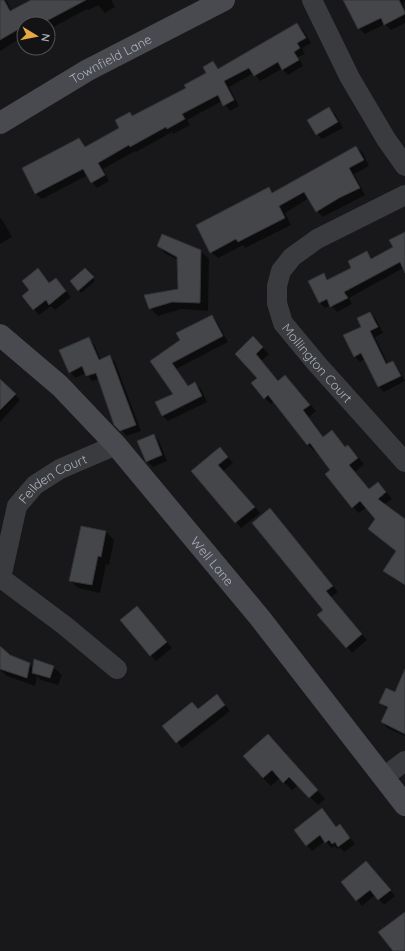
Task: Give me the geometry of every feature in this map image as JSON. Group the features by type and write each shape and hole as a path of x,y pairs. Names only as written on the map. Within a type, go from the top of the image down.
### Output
{"street":[{"name":"Townfield Lane","path":"0,123 88,70 224,0"},
{"path":"312,0 350,78 386,139 405,166"},
{"name":"Mollington Court","path":"405,195 317,240 292,257 281,271 277,286 277,303 284,323 317,364 405,462"},
{"name":"Well Lane","path":"0,335 60,386 116,445 260,618 405,805"},
{"name":"Feilden Court","path":"116,445 60,469 35,485 17,506 1,578 64,625 117,669"},
{"path":"384,777 405,761"}],"building":[{"path":"0,0 4,0 10,11 31,0 86,0 56,16 16,16 16,31 0,40"},
{"path":"343,0 399,0 405,14 384,25 381,18 358,29"},
{"path":"297,23 306,38 297,43 300,48 294,52 299,60 282,70 278,62 254,76 249,68 224,81 234,100 223,106 218,95 182,114 185,119 167,129 166,127 130,147 129,145 98,163 105,175 91,183 83,169 35,194 22,168 79,138 85,147 119,128 115,120 130,112 132,116 186,88 184,85 206,73 203,67 213,61 218,69"},
{"path":"329,107 338,122 316,135 307,120"},
{"path":"356,146 364,160 349,168 360,188 339,198 316,212 304,192 279,206 285,218 238,242 236,239 210,253 196,225 269,187 272,193"},
{"path":"405,232 405,273 400,262 344,292 348,298 330,307 327,299 319,303 308,281 324,273 327,280 351,268 348,261 367,251 371,259 393,247 389,240"},
{"path":"162,234 201,250 200,303 172,302 149,309 144,295 178,289 177,257 157,246"},
{"path":"38,268 49,283 56,278 66,291 49,305 46,300 33,310 22,296 29,290 22,281"},
{"path":"85,268 94,277 78,291 70,281"},
{"path":"370,312 378,327 370,331 386,364 393,361 401,376 378,387 361,353 354,357 343,335 361,327 357,318"},
{"path":"212,315 223,336 172,363 188,386 195,382 202,396 162,416 155,402 173,394 150,361 180,340 176,333"},
{"path":"253,336 263,347 256,354 278,381 285,375 310,405 303,410 323,437 332,430 345,447 348,445 358,458 349,465 369,489 378,482 386,492 378,499 405,519 405,585 383,571 396,551 368,529 375,519 360,501 352,508 325,474 330,470 310,443 307,445 268,395 264,399 251,383 257,378 235,354"},
{"path":"89,337 99,360 110,355 136,425 120,431 114,425 96,373 86,376 82,366 69,373 59,350"},
{"path":"0,379 16,394 0,410"},
{"path":"154,434 162,455 146,462 137,441"},
{"path":"220,447 228,457 218,465 255,507 235,523 191,471"},
{"path":"270,508 333,586 326,591 362,634 346,648 317,615 323,610 252,523"},
{"path":"81,526 106,531 101,557 98,556 92,585 69,581"},
{"path":"137,606 167,642 150,656 120,620"},
{"path":"0,646 10,655 30,663 27,678 0,669"},
{"path":"34,659 54,666 50,678 32,673"},
{"path":"405,669 405,734 381,722 388,707 379,703 386,688 395,692"},
{"path":"217,694 225,705 176,743 162,726 192,702 198,709"},
{"path":"268,734 318,790 309,798 289,777 283,783 272,770 263,778 243,756"},
{"path":"322,808 336,827 340,824 350,838 338,847 335,842 332,844 329,840 325,843 320,835 306,846 294,830"},
{"path":"366,861 391,890 378,900 370,890 356,901 341,882"},
{"path":"405,912 405,951 393,951 378,932"}]}
